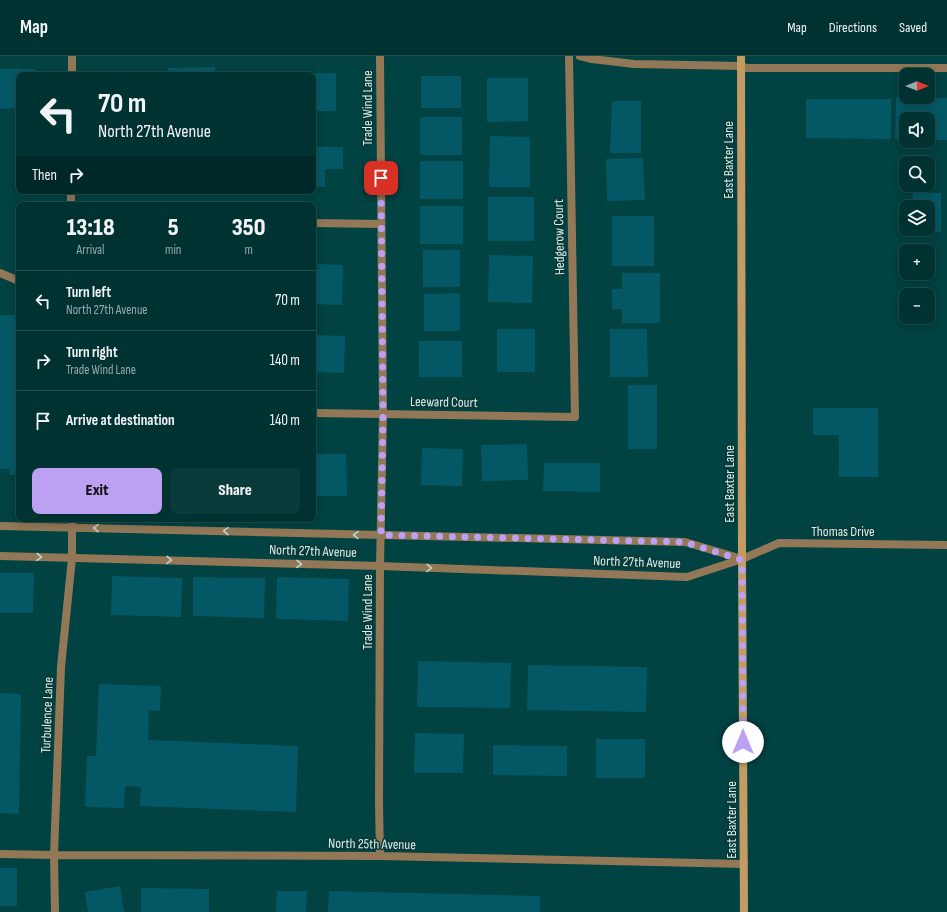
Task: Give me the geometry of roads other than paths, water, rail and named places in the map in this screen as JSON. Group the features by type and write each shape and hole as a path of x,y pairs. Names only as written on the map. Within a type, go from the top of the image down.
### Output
{"main road":[{"name":"East Baxter Lane","path":"741,56 744,912"}],"street":[{"path":"72,56 72,72"},
{"name":"Trade Wind Lane","path":"380,56 383,414 380,566 380,856"},
{"name":"Hedgerow Court","path":"569,56 575,417"},
{"path":"580,56 592,59 634,64 741,66 747,68 947,68"},
{"path":"316,223 381,224"},
{"path":"0,273 16,280"},
{"name":"Leeward Court","path":"316,413 575,417"},
{"name":"Turbulence Lane","path":"55,912 54,856 61,667 72,558 72,522"},
{"name":"North 27th Avenue","path":"0,526 684,542 742,560"},
{"name":"Thomas Drive","path":"742,560 779,543 947,545"},
{"name":"North 27th Avenue","path":"0,556 380,566 686,577 742,560"},
{"name":"North 25th Avenue","path":"0,854 54,856 380,856 744,864"}]}
